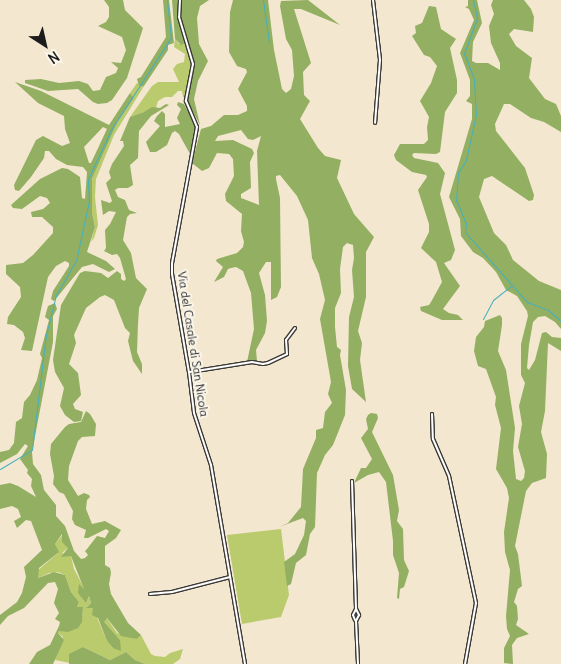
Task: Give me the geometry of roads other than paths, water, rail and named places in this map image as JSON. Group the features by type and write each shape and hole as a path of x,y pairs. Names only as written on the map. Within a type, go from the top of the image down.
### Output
{"street":[{"name":"Via del Casale di San Nicola","path":"180,0 181,26 193,64 186,102 197,127 172,263 172,274 194,413 211,465 245,664"},
{"path":"373,0 380,60 376,122"},
{"path":"189,372 252,362 268,363 287,354 286,340 295,328"},
{"path":"432,414 433,440 449,476 476,603 465,664"},
{"path":"352,482 356,609 359,615 356,621"},
{"path":"150,594 172,592 230,577"},
{"path":"356,609 353,615 356,621 358,664"}],"waterway":[{"path":"0,469 32,450 46,335 56,295 76,261 89,201 88,179 112,128 171,38 167,0"},
{"path":"263,0 269,42"},
{"path":"473,0 477,18 464,53 474,79 476,114 466,160 458,173 456,200 466,223 465,232 527,302 548,310 560,320"},
{"path":"483,319 493,300 511,286"}]}
